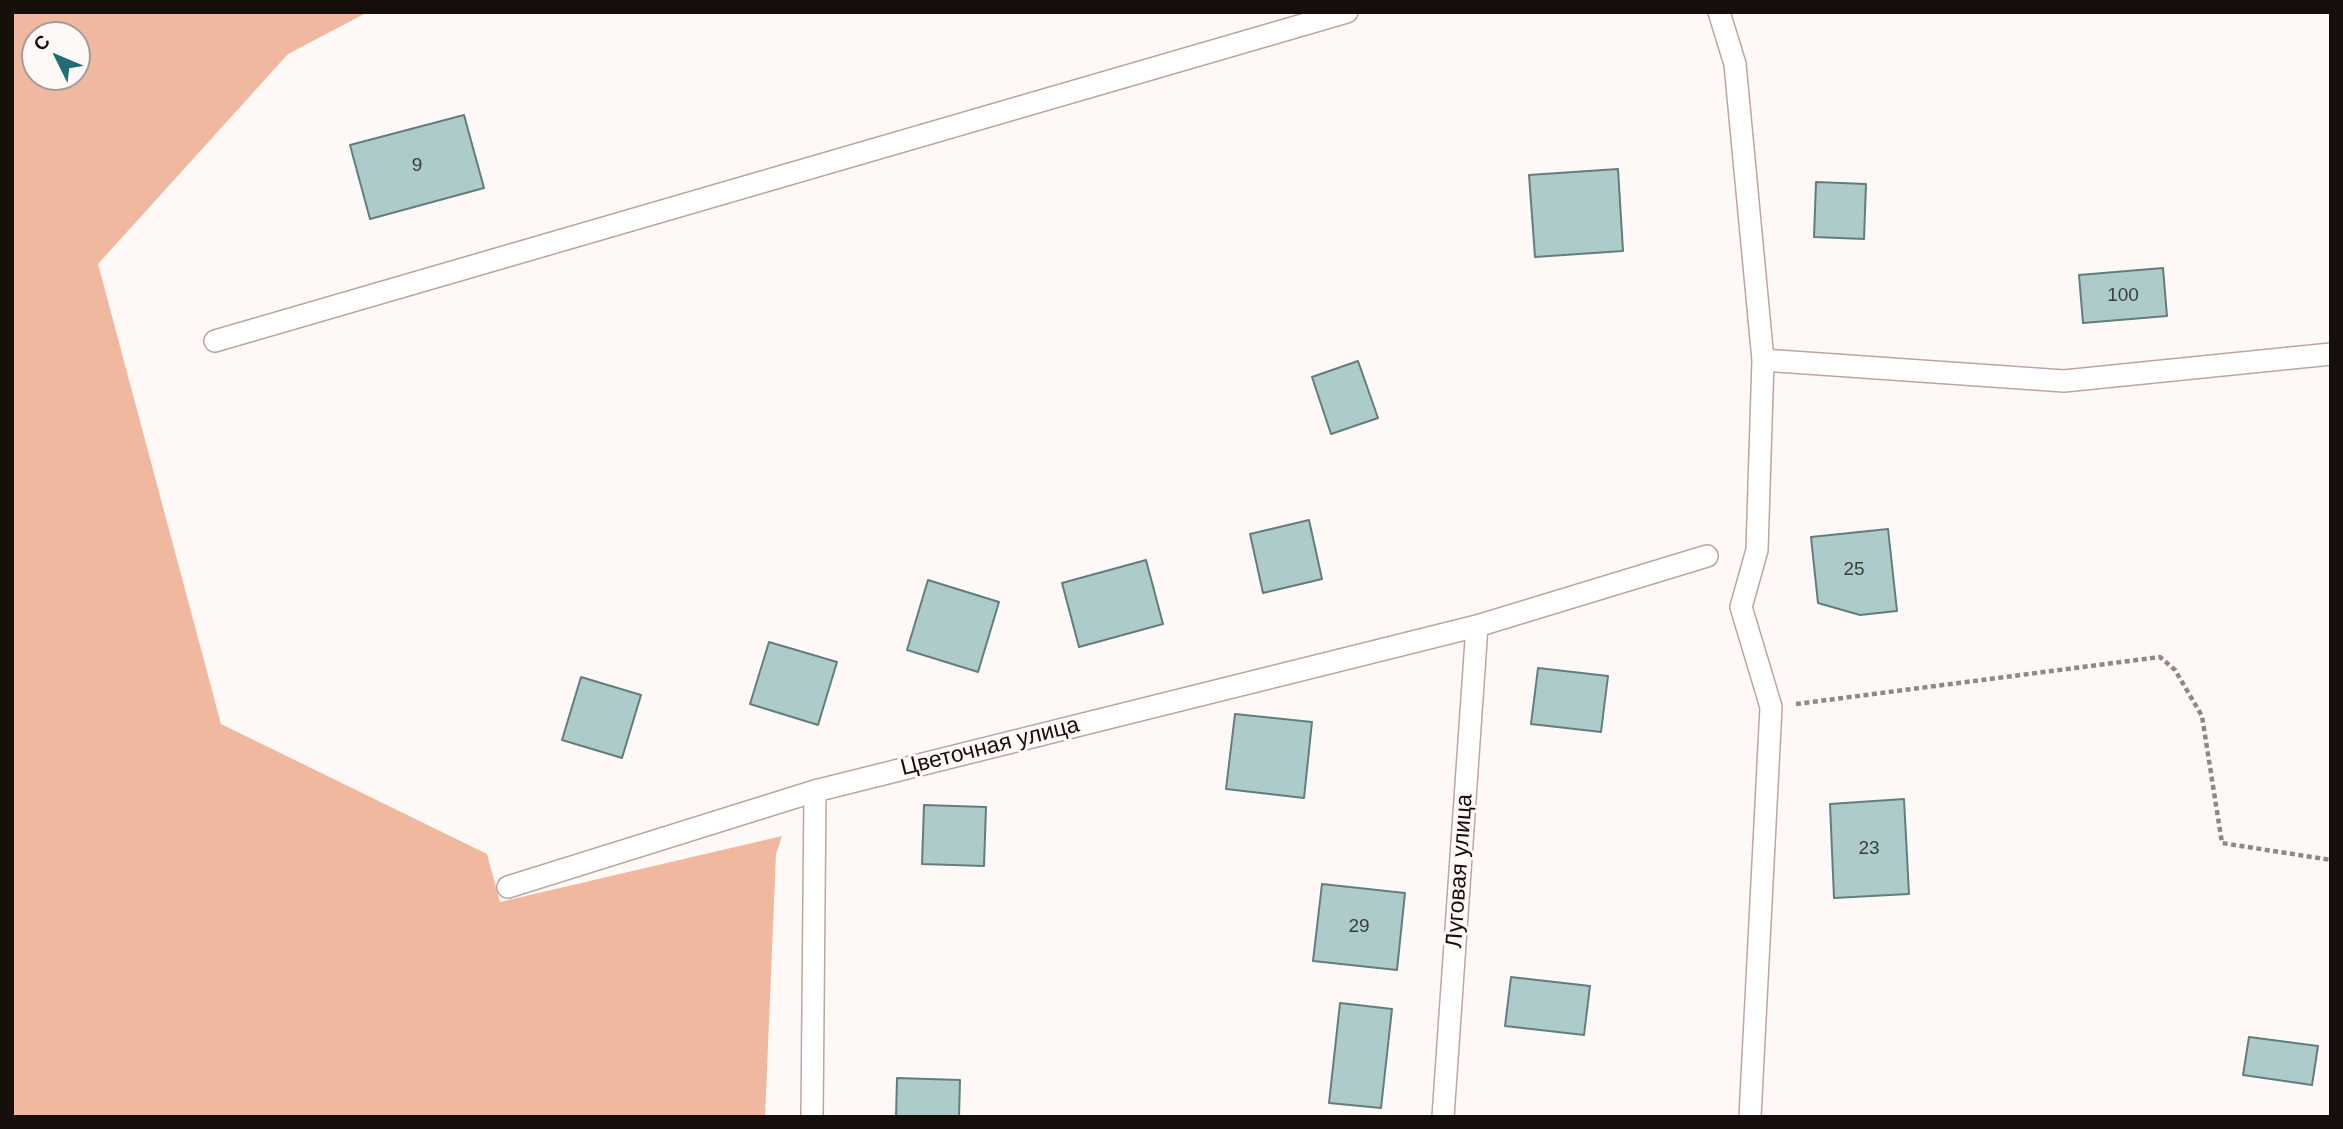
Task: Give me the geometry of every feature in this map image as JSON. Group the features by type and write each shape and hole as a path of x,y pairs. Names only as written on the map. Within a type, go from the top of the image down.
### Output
{"lane":[{"path":"215,341 1347,12"},
{"path":"1719,12 1735,64 1763,360 1757,550 1741,607 1771,707 1751,1117"},
{"path":"1763,360 2064,382 2331,354"},
{"name":"Цветочная улица","path":"508,887 815,791 1477,626 1707,556"},
{"name":"Луговая улица","path":"1443,1117 1477,626"},
{"path":"812,1117 815,791"}],"path":[{"path":"1771,707 2160,657 2175,670 2202,716 2222,843 2331,860"}],"shaded area":[{"path":"12,12 368,12 288,54 98,264 221,724 487,854 500,902 782,836 776,854 765,1117 12,1117"}],"building":[{"path":"464,115 484,188 370,219 350,145"},
{"path":"1618,169 1623,251 1535,257 1529,175"},
{"path":"1816,182 1866,184 1864,239 1814,237"},
{"path":"2163,268 2167,316 2083,323 2079,275"},
{"path":"1358,361 1378,418 1331,434 1312,377"},
{"path":"1309,520 1322,579 1263,593 1250,534"},
{"path":"1888,529 1897,611 1860,615 1818,603 1811,537"},
{"path":"1146,560 1163,624 1079,647 1062,583"},
{"path":"928,580 999,602 978,672 907,650"},
{"path":"769,642 837,662 818,725 750,704"},
{"path":"1538,668 1608,676 1601,732 1531,724"},
{"path":"581,677 641,695 622,758 562,740"},
{"path":"1235,714 1312,722 1304,798 1226,789"},
{"path":"1904,799 1909,894 1834,898 1830,804"},
{"path":"924,805 986,807 984,866 922,864"},
{"path":"1322,884 1405,893 1397,970 1313,961"},
{"path":"1511,977 1590,986 1584,1035 1505,1026"},
{"path":"1340,1003 1392,1009 1381,1108 1329,1103"},
{"path":"2249,1037 2318,1046 2312,1085 2243,1075"},
{"path":"897,1078 960,1080 959,1117 896,1117"}]}
